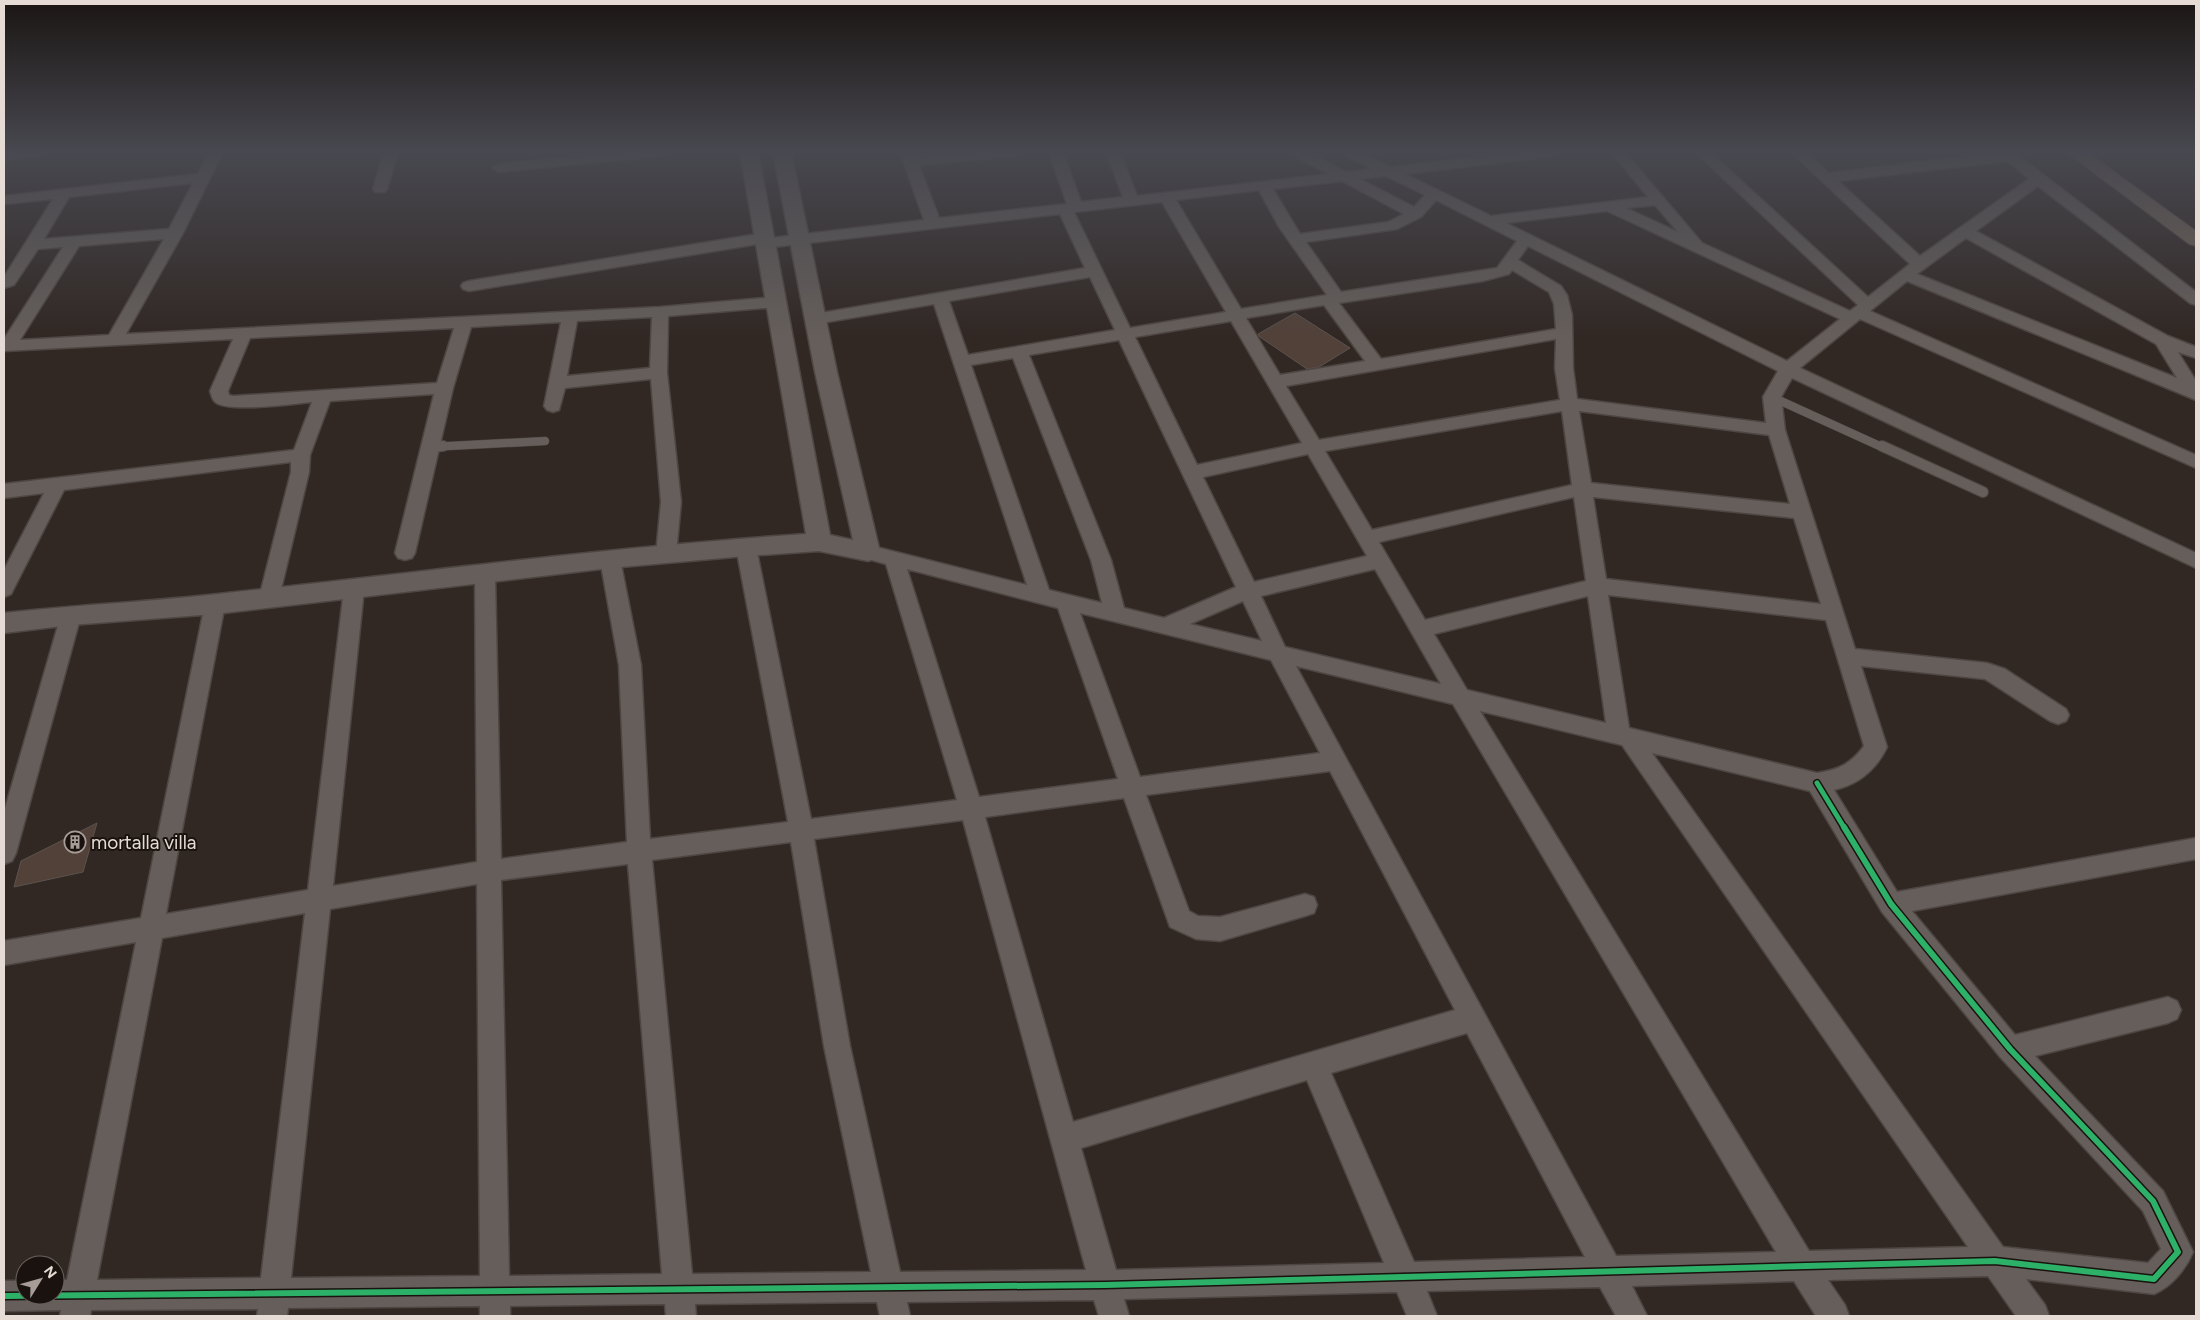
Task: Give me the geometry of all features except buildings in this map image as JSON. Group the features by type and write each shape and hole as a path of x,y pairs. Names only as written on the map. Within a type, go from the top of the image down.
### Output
{"highway":[{"path":"2160,214 2196,240"}],"street":[{"path":"4,283 8,282 34,245 52,214"},
{"path":"114,341 185,214"},
{"path":"760,214 819,542"},
{"path":"793,214 868,552"},
{"path":"929,214 933,224"},
{"path":"469,286 764,240 798,240 1023,214"},
{"path":"1073,214 1095,271 1278,653 1632,1316"},
{"path":"1177,214 1460,697 1801,1266 1834,1316"},
{"path":"1281,214 1333,299 1377,365"},
{"path":"1296,239 1392,226 1416,214"},
{"path":"1473,214 1788,369 2196,561"},
{"path":"1488,221 1548,214"},
{"path":"1625,214 1700,248 1859,312 2196,462"},
{"path":"1671,214 1700,248"},
{"path":"1762,214 1859,312"},
{"path":"1859,214 1912,270 2196,393"},
{"path":"4,623 71,615 215,604 485,575 610,559 819,542 894,558 1041,596 1816,783 1844,779 1864,764 1876,747 1776,430 1772,397 1788,369 1912,270 1989,214"},
{"path":"2083,214 2196,300"},
{"path":"1965,231 2162,340 2196,353"},
{"path":"34,245 175,233"},
{"path":"962,361 1483,276 1503,271 1525,240"},
{"path":"6,346 74,242"},
{"path":"1510,262 1560,294 1564,333 1564,368 1597,586 1624,737 2034,1316"},
{"path":"815,319 1095,271"},
{"path":"940,297 1041,596"},
{"path":"6,346 660,312 776,302"},
{"path":"660,312 658,373 671,502 666,554"},
{"path":"553,406 570,317"},
{"path":"405,553 444,388 464,323"},
{"path":"1275,382 1564,333"},
{"path":"244,334 219,391 221,398 231,402 444,388"},
{"path":"2162,340 2196,393"},
{"path":"1019,351 1101,560 1115,614"},
{"path":"558,384 658,373"},
{"path":"270,598 300,472 302,455 323,396"},
{"path":"1192,473 1313,447 1570,404 1776,430"},
{"path":"4,491 302,455"},
{"path":"4,589 57,485"},
{"path":"1367,538 1582,489 1802,512"},
{"path":"746,547 801,830 837,1046 895,1316"},
{"path":"894,558 970,808 1114,1316"},
{"path":"610,559 630,665 639,851 680,1303"},
{"path":"1164,626 1248,592 1380,561"},
{"path":"485,575 495,1303"},
{"path":"1420,629 1597,586 1834,613"},
{"path":"274,1304 354,589"},
{"path":"1066,602 1180,919 1196,927 1220,929 1305,905"},
{"path":"77,1306 215,604"},
{"path":"4,853 13,791 71,615"},
{"path":"1847,656 1987,671 1997,675 2058,715"},
{"path":"4,953 489,871 1335,761"},
{"path":"4,1296 77,1306 680,1303 889,1287 1105,1285 1995,1261 2154,1279 2178,1252 2153,1201 2010,1049 1891,904 1816,783"},
{"path":"1891,904 2196,848"},
{"path":"2010,1049 2168,1010"},
{"path":"1064,1139 1473,1018"},
{"path":"1314,1066 1422,1316"}],"lane":[{"path":"1772,397 1983,492"},
{"path":"430,447 544,441"}],"cycle path":[{"path":"4,1296 1105,1285 1995,1261 2154,1279 2178,1252 2153,1201 2010,1049 1891,904 1817,783"}],"place":[{"name":"mortalla villa","path":"75,842"}]}
